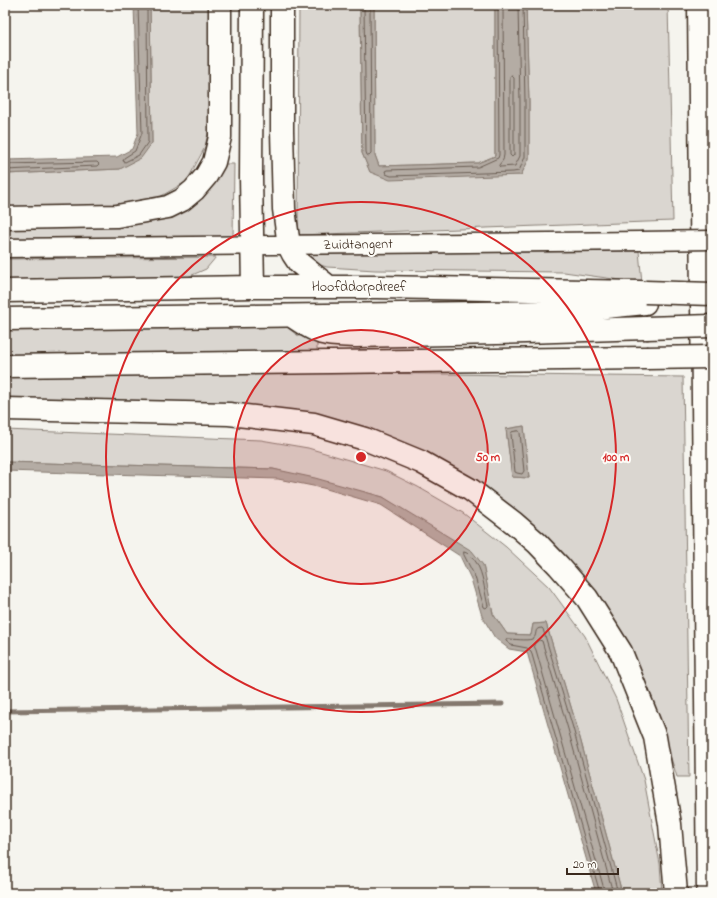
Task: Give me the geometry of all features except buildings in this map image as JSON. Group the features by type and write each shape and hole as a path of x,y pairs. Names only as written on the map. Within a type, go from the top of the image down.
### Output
{"highway":[{"path":"5,218 117,216 168,207 182,200 194,190 206,176 214,162 220,137 220,5"},
{"path":"252,5 251,177 253,287"},
{"path":"282,5 282,131 284,209 289,246 299,263 329,287"},
{"path":"699,5 708,893"},
{"path":"253,287 304,324 322,333 338,335 356,336 497,333 712,326"},
{"path":"196,316 253,287"},
{"name":"Hoofddorpdreef","path":"5,291 253,287 377,287 712,300"},
{"name":"Hoofddorpdreef","path":"5,319 556,312 645,298 712,294"},
{"path":"5,366 712,357"},
{"path":"5,409 229,414 314,424 366,439 421,462 471,490 514,523 537,543 559,566 586,598 621,652 655,737 670,824 676,893"}],"lane":[{"name":"Zuidtangent","path":"5,248 252,245 289,246 712,240"}],"shaded area":[{"path":"150,5 214,5 212,114 205,147 187,181 153,201 94,210 5,210 5,174 120,169 152,143"},
{"path":"299,5 360,5 362,153 370,172 521,175 529,158 526,5 668,5 673,221 298,235"},
{"path":"374,5 495,5 495,156 478,163 379,166 375,155"},
{"path":"221,164 234,164 233,237 5,240 5,223 164,217"},
{"path":"639,251 642,283 564,272 375,270 327,267 313,263 306,254"},
{"path":"216,257 206,269 183,279 5,282 5,259"},
{"path":"283,324 297,335 317,342 317,353 5,357 5,328"},
{"path":"356,373 683,377 689,777 677,777 654,705 619,632 469,479 419,449 367,428 270,407 5,399 5,376","holes":["524,426 529,478 512,477 506,429"]},
{"path":"5,430 261,440 308,448 386,471 418,487 463,513 506,547 549,587 585,636 616,699 644,780 660,864 662,893 622,893 577,727 546,623 533,624 531,635 507,634 493,614 483,565 383,497 273,469 5,462"}],"water":[{"path":"134,5 150,5 152,143 141,158 120,169 5,174 5,160 117,157 132,149 138,133"},
{"path":"360,5 374,5 375,155 379,166 478,163 495,156 495,5 526,5 529,159 521,175 390,180 370,172 362,153"},
{"path":"524,426 529,478 512,477 506,429"},
{"path":"5,462 273,469 315,478 383,497 472,551 483,565 493,614 507,634 531,635 533,624 546,623 577,727 622,893 596,893 527,652 509,649 495,638 482,616 471,579 460,556 381,505 323,488 278,479 5,471"}],"waterway":[{"path":"5,711 502,704"}]}
